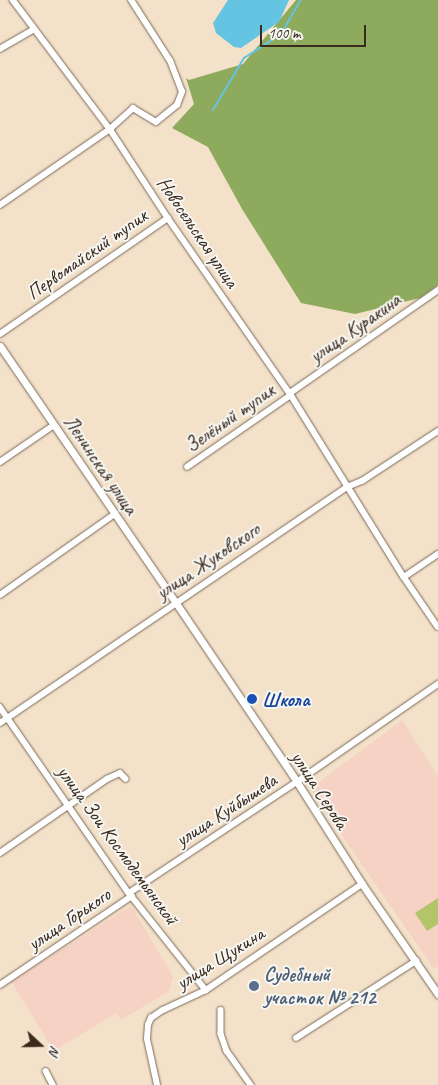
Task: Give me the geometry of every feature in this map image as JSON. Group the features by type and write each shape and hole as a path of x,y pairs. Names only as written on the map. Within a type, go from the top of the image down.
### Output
{"street":[{"name":"Новосельская улица","path":"13,0 110,129 168,218 290,394 404,577 438,627"},
{"path":"0,205 110,129 133,108 156,122 177,106 182,92 163,47 131,0"},
{"path":"0,49 34,29"},
{"name":"Первомайский тупик","path":"0,334 168,218"},
{"name":"улица Куракина","path":"290,394 438,290"},
{"name":"Ленинская улица","path":"0,346 176,602"},
{"name":"Зелёный тупик","path":"187,467 290,394"},
{"path":"0,462 54,425"},
{"name":"улица Жуковского","path":"0,723 347,487 362,481 438,431"},
{"path":"0,595 115,514"},
{"path":"404,577 438,554"},
{"name":"улица Серова","path":"176,602 297,782 362,884 438,994"},
{"name":"улица Куйбышева","path":"130,895 438,684"},
{"name":"улица Зои Космодемьянской","path":"0,707 130,895 206,990"},
{"path":"0,853 107,779 120,773 126,779"},
{"name":"улица Щукина","path":"157,1085 147,1038 150,1021 163,1010 206,990 362,884"},
{"name":"улица Горького","path":"0,985 130,895"},
{"path":"296,1038 416,961"},
{"path":"221,1010 221,1034 227,1051 251,1085"},
{"path":"46,1071 53,1085"}],"shaded area":[{"path":"402,720 438,776 438,966 434,969 310,789"},
{"path":"131,906 173,976 169,991 121,1020 116,1013 54,1051 11,981"}],"green space":[{"path":"296,0 438,0 438,285 420,298 355,314 301,303 242,209 208,147 172,128 194,104 186,78 189,80 243,64"},
{"path":"438,898 438,924 427,931 415,913"}],"water":[{"path":"228,0 289,0 279,22 241,48 234,47 216,33 213,23"}],"waterway":[{"path":"213,110 244,58 281,34 301,0"}],"place":[{"name":"Школа","path":"252,699"},
{"name":"Судебный участок № 212","path":"254,986"}]}
